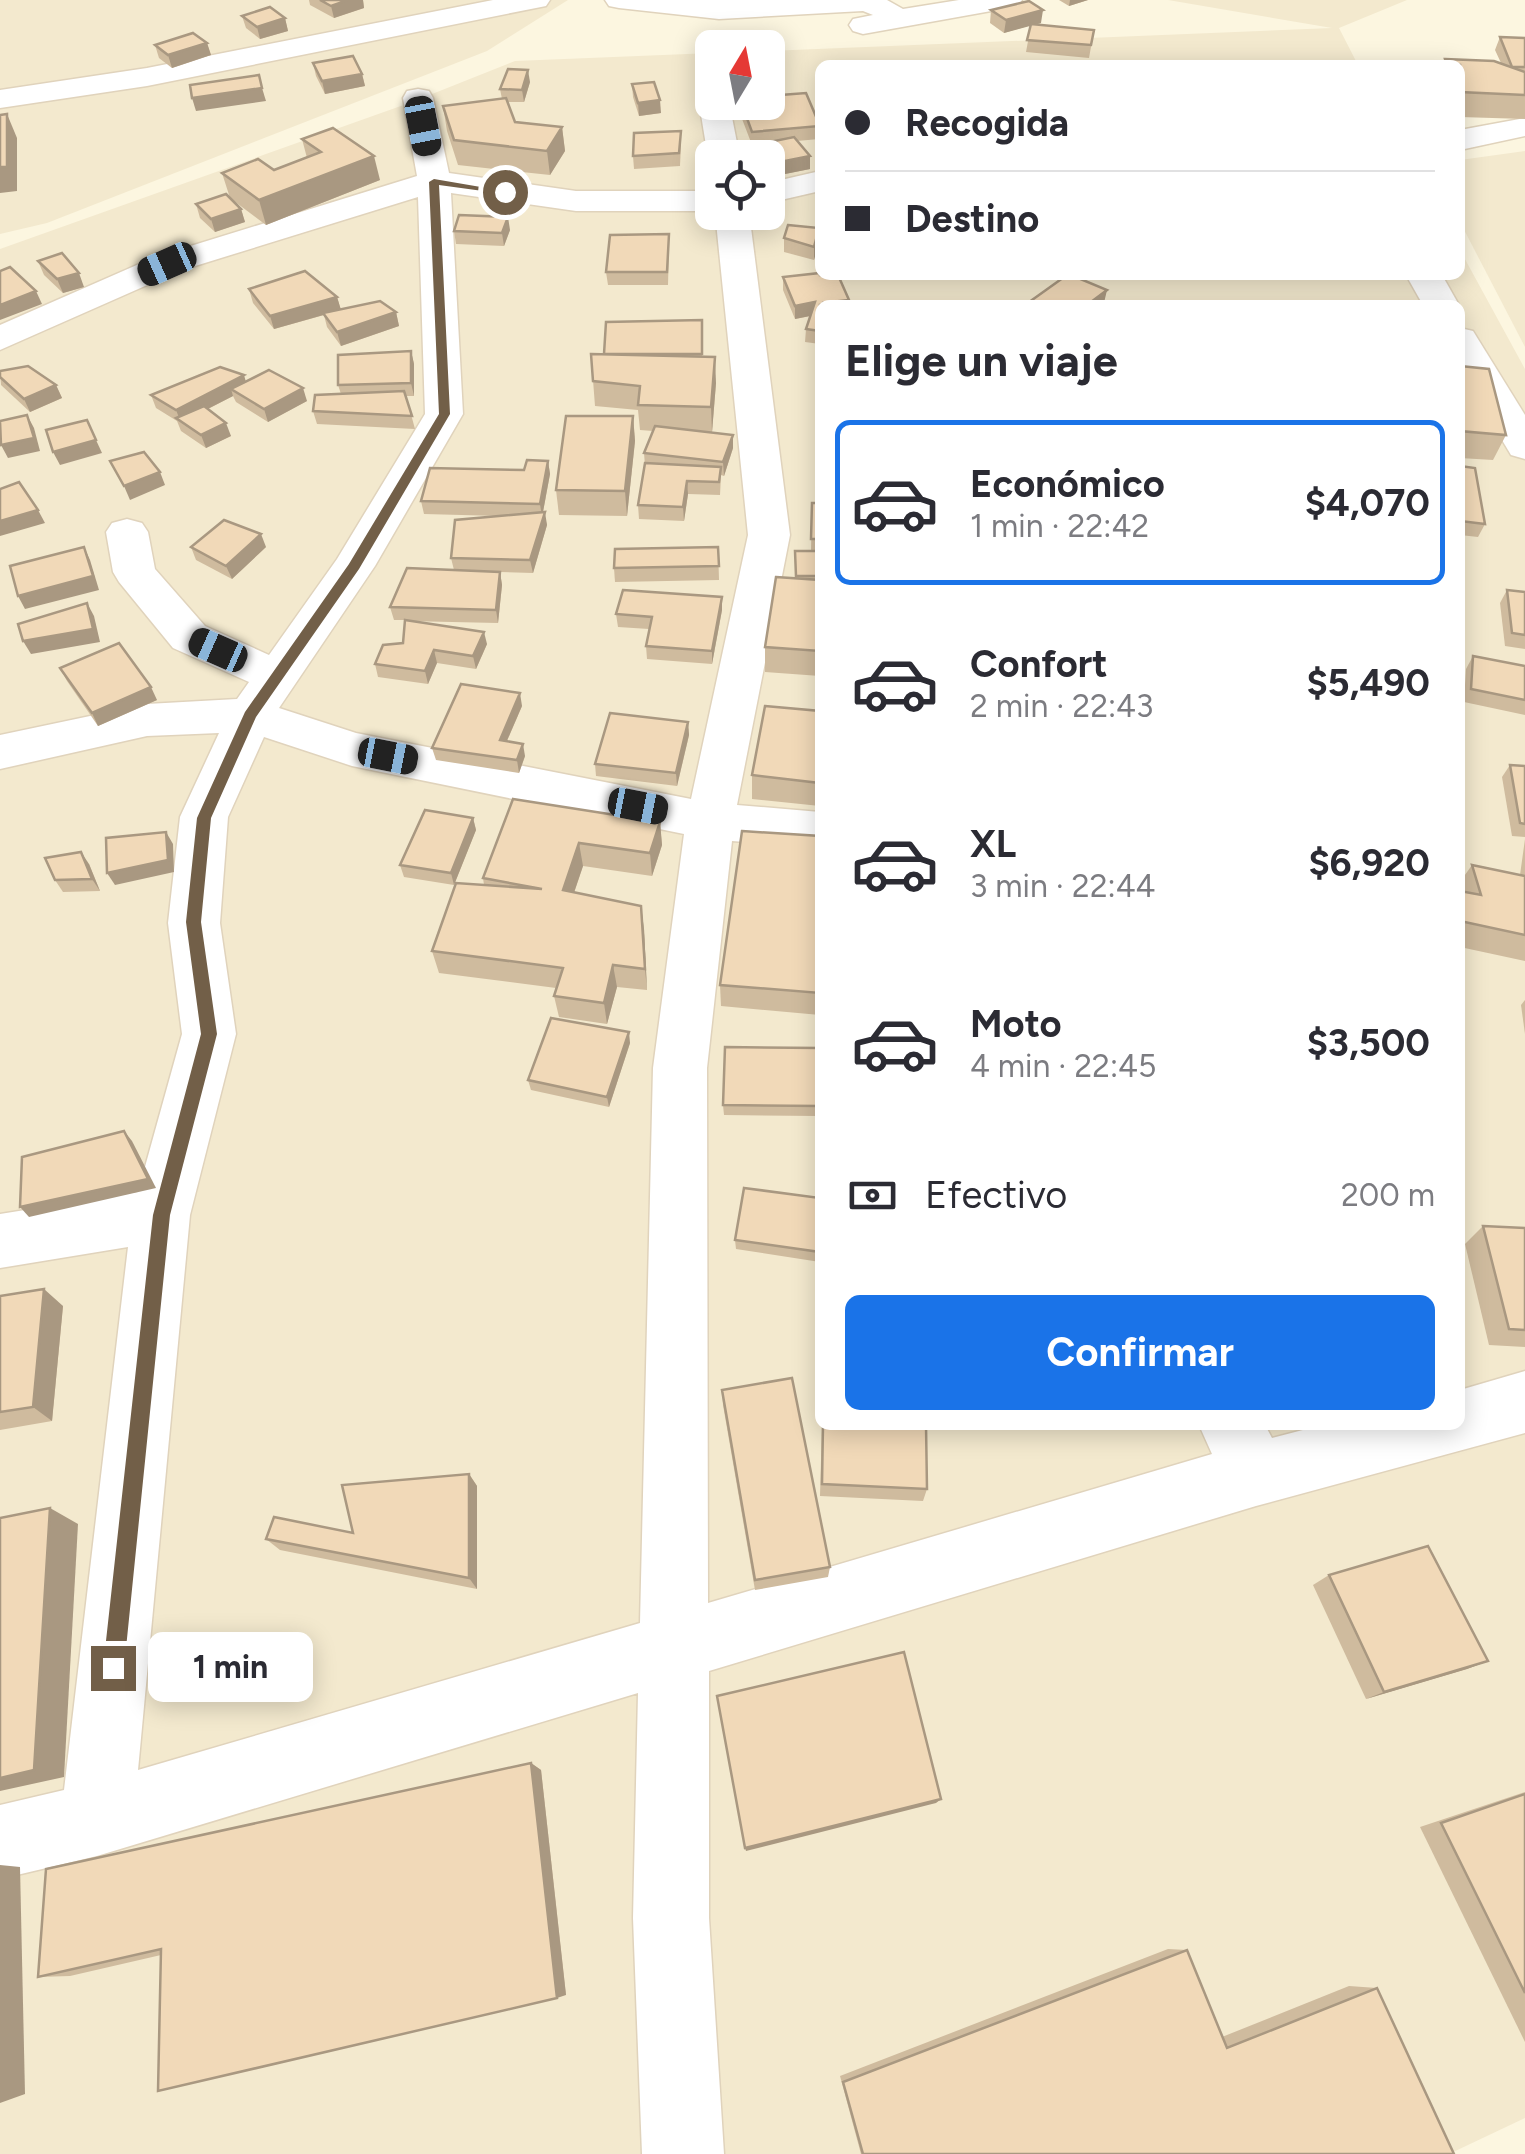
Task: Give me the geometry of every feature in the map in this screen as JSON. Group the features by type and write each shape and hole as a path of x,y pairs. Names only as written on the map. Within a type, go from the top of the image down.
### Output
{"street":[{"path":"0,99 147,77 536,0"},
{"path":"618,0 719,10 863,4 881,7 897,18"},
{"path":"828,32 1008,0"},
{"path":"97,1818 161,1215 209,1034 194,922 204,818 263,696 354,566 444,414 434,182 418,98"},
{"path":"1465,139 1525,127"},
{"path":"0,339 167,264 434,182 576,201 695,201"},
{"path":"785,189 815,182"},
{"path":"683,2154 671,1918 680,1068 710,821 770,536 734,230"},
{"path":"1465,347 1525,447"},
{"path":"126,532 134,572 189,637 263,696 352,749 710,821 815,830"},
{"path":"0,752 263,696"},
{"path":"0,1241 161,1215"},
{"path":"1465,1420 1525,1402"},
{"path":"0,1842 97,1818 674,1650 1244,1450 1406,1430"}],"shaded area":[{"path":"0,0 568,0 487,51 47,223 0,234"},
{"path":"1168,0 1407,0 1339,28 1355,60 815,60 815,280 1465,280 1465,259 1525,369 1525,2118 1449,2154 0,2154 0,249 412,102 515,61 695,54 695,120 785,120 785,50 1332,28"},
{"path":"1525,151 1525,347 1465,232 1465,159"}],"building":[{"path":"320,0 348,0 331,6"},
{"path":"1029,1 1043,10 1006,20 991,10"},
{"path":"270,7 285,18 257,27 242,16"},
{"path":"1031,24 1094,30 1091,45 1027,40"},
{"path":"193,33 207,43 168,55 155,45"},
{"path":"1500,37 1525,38 1525,67 1512,67"},
{"path":"353,56 362,74 322,81 313,63"},
{"path":"1445,59 1494,61 1525,72 1525,95 1465,92 1465,60"},
{"path":"508,69 528,70 522,90 500,89"},
{"path":"259,75 262,88 192,98 190,85"},
{"path":"654,82 660,100 638,103 632,84"},
{"path":"806,93 815,114 815,126 752,132 748,120 785,120 785,95"},
{"path":"506,98 515,122 562,127 547,151 454,140 443,106"},
{"path":"7,114 7,167 0,167 0,115"},
{"path":"333,128 374,156 259,200 222,173 258,159 274,170 321,152 302,139"},
{"path":"681,131 679,153 633,156 634,133"},
{"path":"794,137 810,156 785,161 785,140 779,140"},
{"path":"226,194 241,209 211,219 196,204"},
{"path":"459,215 508,217 502,233 454,231"},
{"path":"788,225 815,228 814,247 784,238"},
{"path":"669,234 667,272 606,272 610,235"},
{"path":"62,253 79,273 57,279 38,261"},
{"path":"10,267 36,291 0,305 0,271"},
{"path":"305,271 337,297 270,316 249,289"},
{"path":"815,274 815,280 840,280 849,300 815,300 795,306 783,277"},
{"path":"1060,280 1083,280 1107,290 1094,300 1032,300"},
{"path":"380,301 396,312 337,332 323,313"},
{"path":"815,302 815,330 806,329"},
{"path":"702,320 702,354 604,354 606,322"},
{"path":"411,351 411,383 338,385 338,355"},
{"path":"591,354 715,357 711,407 638,405 640,386 593,381"},
{"path":"28,366 56,385 24,399 0,377 0,371"},
{"path":"220,367 244,375 176,410 151,395"},
{"path":"1465,367 1489,369 1506,435 1465,431"},
{"path":"269,370 303,388 264,409 231,389"},
{"path":"404,391 412,416 313,411 315,395"},
{"path":"204,406 226,423 201,435 176,418"},
{"path":"27,415 34,438 1,445 0,421"},
{"path":"566,416 633,416 625,491 556,490"},
{"path":"87,420 96,440 53,452 46,430"},
{"path":"655,426 733,435 723,462 644,453"},
{"path":"144,452 160,472 124,486 110,461"},
{"path":"527,460 548,461 540,504 421,501 430,468 524,470"},
{"path":"645,463 721,467 719,482 687,481 683,507 638,505"},
{"path":"1465,467 1475,468 1485,524 1465,522"},
{"path":"19,482 38,510 0,521 0,489"},
{"path":"812,503 815,503 815,539 811,539"},
{"path":"545,512 530,560 451,558 455,520"},
{"path":"224,520 261,534 226,566 191,547"},
{"path":"84,547 93,576 18,596 10,566"},
{"path":"718,547 719,566 614,568 615,549"},
{"path":"795,551 815,551 815,576 796,576"},
{"path":"407,568 500,572 496,610 390,607"},
{"path":"776,577 815,580 815,651 765,647"},
{"path":"623,590 722,597 712,651 646,646 652,617 616,614"},
{"path":"1507,590 1525,592 1525,635 1512,633"},
{"path":"87,603 93,629 23,641 18,624"},
{"path":"405,620 484,632 473,656 434,650 425,671 375,664 383,645 403,643"},
{"path":"119,643 151,687 92,713 60,668"},
{"path":"1473,656 1525,666 1525,700 1471,689"},
{"path":"461,684 520,693 500,740 523,744 517,760 432,748"},
{"path":"765,706 815,711 815,782 752,775"},
{"path":"610,713 688,722 676,773 595,764"},
{"path":"1510,765 1525,766 1525,824 1520,823"},
{"path":"513,799 660,822 650,853 579,843 563,890 641,906 645,969 613,965 604,1003 554,996 563,968 432,951 456,883 542,889 483,878"},
{"path":"425,810 473,818 451,873 400,865"},
{"path":"742,831 815,836 815,993 720,985"},
{"path":"166,832 168,860 107,873 106,838"},
{"path":"81,852 92,879 55,880 45,858"},
{"path":"1472,865 1525,876 1525,935 1465,922 1465,892 1481,895"},
{"path":"551,1018 629,1032 607,1097 528,1080"},
{"path":"725,1047 815,1048 815,1106 723,1105"},
{"path":"124,1131 148,1179 20,1207 22,1157"},
{"path":"744,1188 815,1197 815,1251 735,1240"},
{"path":"1483,1226 1525,1228 1525,1330 1509,1329"},
{"path":"44,1289 33,1407 0,1412 0,1296"},
{"path":"792,1378 830,1567 755,1580 722,1390"},
{"path":"823,1430 926,1430 927,1489 822,1484"},
{"path":"469,1474 469,1578 266,1539 274,1517 353,1533 342,1485"},
{"path":"50,1508 34,1770 0,1778 0,1518"},
{"path":"1428,1546 1488,1661 1384,1692 1329,1575"},
{"path":"904,1652 941,1799 745,1848 717,1696"},
{"path":"531,1763 557,1998 158,2091 161,1949 38,1977 46,1869"},
{"path":"1525,1794 1525,1993 1441,1823"},
{"path":"1187,1950 1227,2048 1377,1988 1454,2154 863,2154 843,2082"}],"route":[{"path":"113,1668 161,1215 209,1034 194,922 204,818 250,716 354,566 444,414 434,182 505,192"}]}
